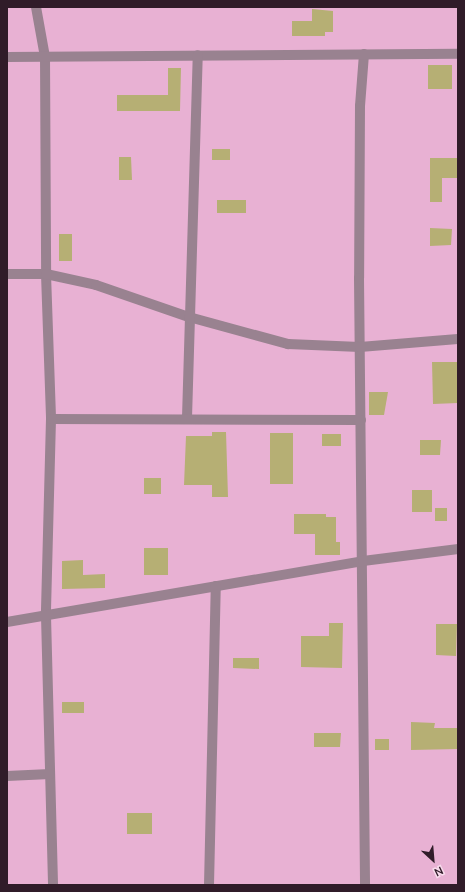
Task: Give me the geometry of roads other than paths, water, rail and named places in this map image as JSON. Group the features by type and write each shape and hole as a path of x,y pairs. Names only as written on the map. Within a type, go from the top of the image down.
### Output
{"street":[{"path":"36,7 45,57 46,274 51,420 46,616 53,885"},
{"path":"364,54 360,106 360,347 365,885"},
{"path":"7,58 198,55 458,54"},
{"path":"186,418 198,55"},
{"path":"7,274 46,274 96,285 190,317 288,344 360,347 458,339"},
{"path":"51,420 186,418 361,420"},
{"path":"7,622 363,561 458,549"},
{"path":"209,885 216,586"},
{"path":"7,776 50,774"}]}
